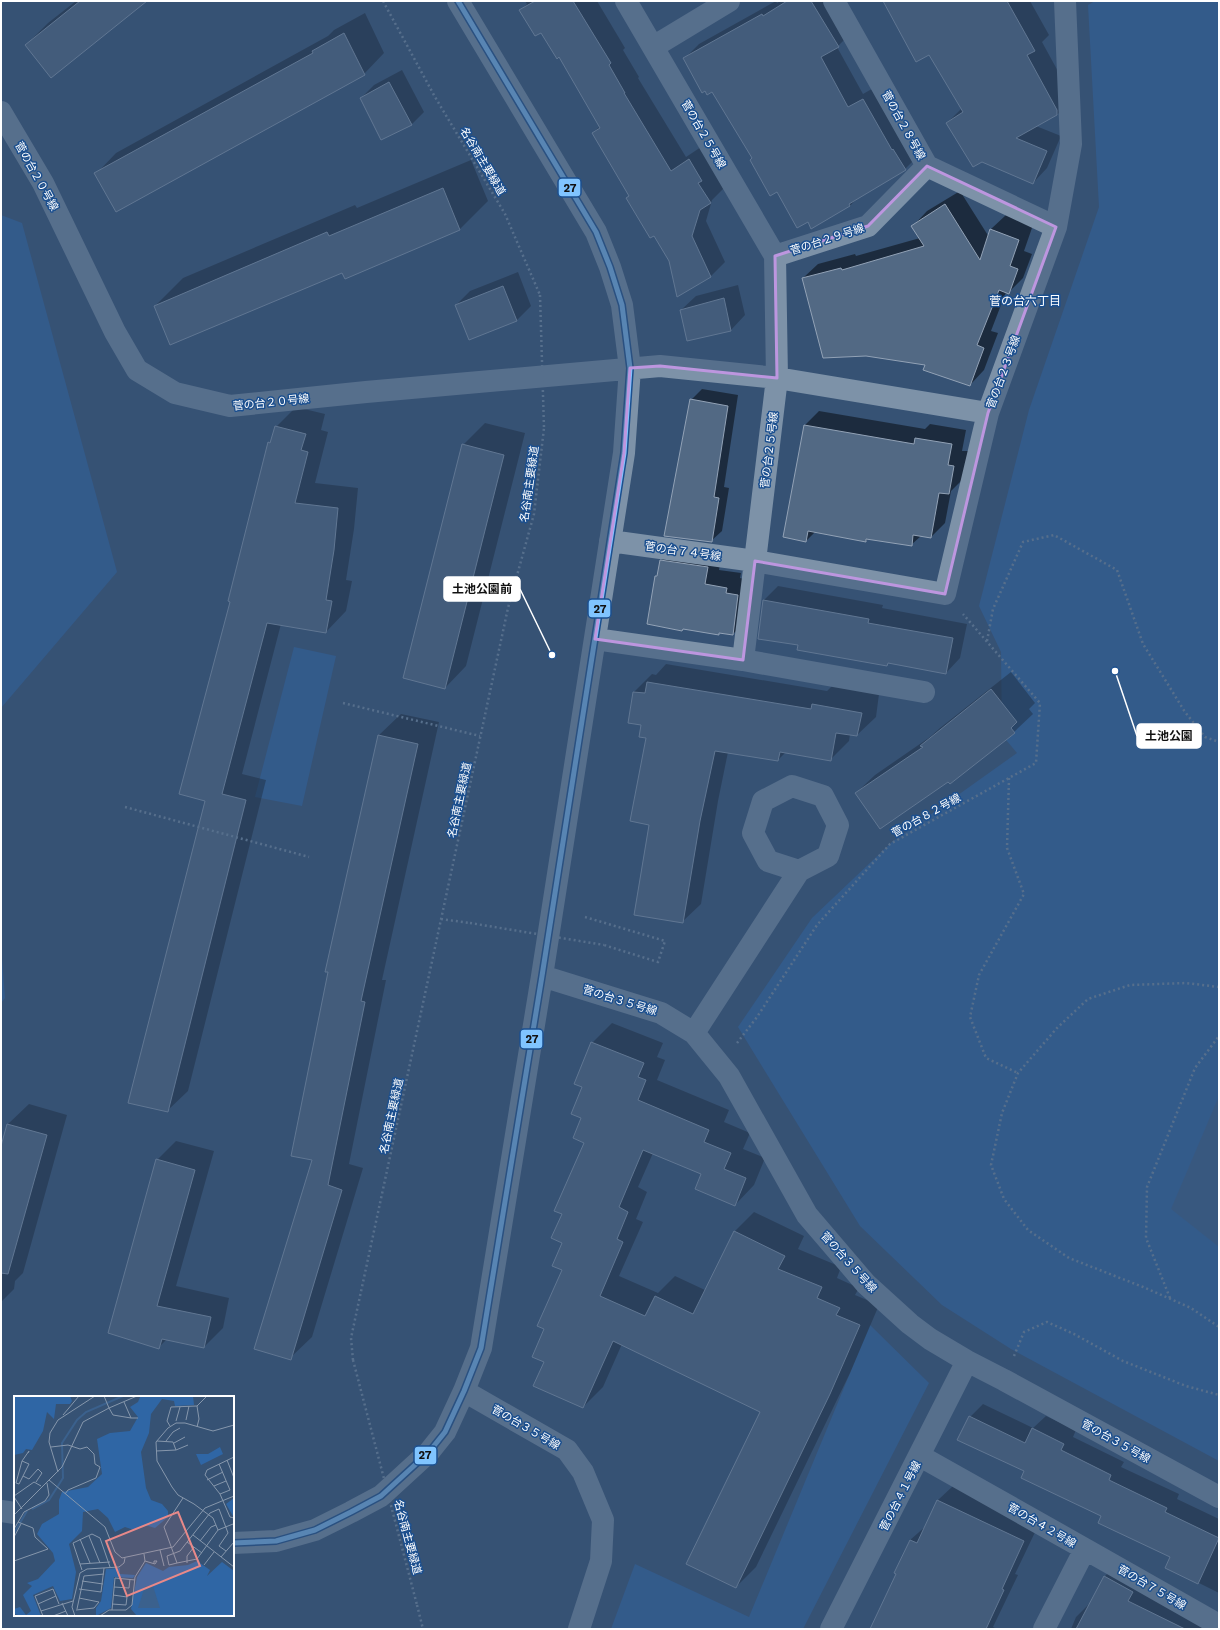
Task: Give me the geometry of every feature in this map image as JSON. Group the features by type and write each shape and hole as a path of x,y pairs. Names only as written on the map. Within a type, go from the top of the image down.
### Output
{"street":[{"path":"234,1543 276,1541 315,1530 381,1496 429,1452 445,1432 464,1391 481,1348 542,976 624,453 630,368 622,305 610,268 596,232 458,1"},
{"name":"菅の台２５号線","path":"626,1 775,256 778,378 743,660"},
{"path":"653,48 729,1"},
{"name":"菅の台２８号線","path":"834,1 927,166 1056,227"},
{"name":"菅の台２３号線","path":"630,368 660,366 778,378 988,414 1056,227 1071,144 1065,1"},
{"name":"菅の台２０号線","path":"1,112 43,183 115,332 137,370 175,393 230,406 630,368"},
{"name":"菅の台２９号線","path":"775,256 868,226 927,166"},
{"path":"755,561 945,594 988,414"},
{"name":"菅の台７４号線","path":"610,541 755,561"},
{"path":"595,639 743,660 924,692"},
{"path":"694,1033 799,871"},
{"name":"菅の台３５号線","path":"542,976 662,1013 694,1033 730,1076 807,1215 871,1289 920,1332 967,1361 1219,1497"},
{"name":"菅の台４１号線","path":"831,1629 967,1361"},
{"name":"菅の台３５号線","path":"464,1391 567,1450 583,1472 603,1520 601,1561 579,1629"},
{"name":"菅の台４２号線","path":"920,1456 1085,1550 1044,1629"},
{"path":"1,1510 14,1513"},
{"name":"菅の台７５号線","path":"1085,1550 1219,1625"}],"path":[{"name":"名谷南主要緑道","path":"382,1 435,97 505,214 540,295 544,428 534,514 508,608 351,1338 353,1360 423,1629"},
{"path":"987,642 993,609 1023,542 1054,535 1116,570 1143,644 1185,712 1205,737 1219,742"},
{"name":"菅の台８２号線","path":"720,1065 757,1017 817,924 890,844 1036,763 1040,703 945,594"},
{"path":"343,703 480,736"},
{"path":"1009,778 1007,848 1024,894 979,975 970,1017 986,1058 1018,1073"},
{"path":"125,808 309,856"},
{"path":"441,919 604,945 658,962 664,942 585,917"},
{"path":"1219,987 1186,983 1130,985 1088,999 1057,1028 1018,1073 1002,1113 991,1165 1004,1199 1028,1230 1070,1258 1170,1298 1191,1308 1219,1327"},
{"path":"1170,1298 1146,1238 1147,1187 1196,1068 1219,1036"},
{"path":"1004,1380 1024,1332 1047,1322 1074,1334 1123,1361 1186,1386 1219,1395"}],"highlighted area":[{"path":"927,166 1056,227 988,413 945,594 755,561 743,660 595,639 624,453 630,368 660,366 777,378 775,256 868,226"}],"shaded area":[{"path":"1095,1 1219,1 1219,1461 1011,1349 942,1305 860,1226 738,1027 812,918 892,842 1017,753 1002,735 1001,652 979,606 1029,410 1099,207 1088,5"},
{"path":"1,215 22,223 117,572 1,708"},
{"path":"294,647 336,656 302,806 255,797"},
{"path":"1,945 5,998 1,1003"},
{"path":"1219,1096 1219,1247 1171,1209"},
{"path":"870,1325 929,1383 803,1629 611,1629 635,1564 749,1617"}],"building":[{"path":"80,1 147,1 51,78 25,45"},
{"path":"535,1 573,1 611,63 609,65 624,93 671,171 689,159 702,181 698,183 711,203 700,210 692,236 711,277 677,297 669,261 654,236 650,238 626,198 629,196 592,133 600,128 559,57 557,59 541,33 535,36 519,10"},
{"path":"787,1 811,1 839,47 821,57 848,107 863,99 892,150 893,149 906,170 811,229 808,222 797,228 777,192 770,196 750,160 752,158 712,92 707,95 705,91 702,93 683,58 762,14 763,16"},
{"path":"883,1 1007,1 1035,51 1027,55 1057,110 1057,115 1016,138 1047,151 1033,184 982,162 973,167 946,123 963,112 929,55 916,62"},
{"path":"344,33 365,75 116,212 94,173 313,53 312,51"},
{"path":"389,82 412,125 381,140 360,98"},
{"path":"443,188 460,230 345,279 342,273 170,345 154,306 327,232 329,236"},
{"path":"945,204 980,260 990,229 1019,240 1010,266 1018,269 1009,294 999,290 977,345 984,348 970,386 923,370 925,365 866,356 823,358 802,278 841,268 842,270 924,246 911,226"},
{"path":"503,286 517,321 469,340 455,305"},
{"path":"724,298 731,331 687,341 680,310"},
{"path":"690,399 728,406 714,497 719,498 712,542 664,536"},
{"path":"804,425 914,444 915,438 952,444 948,465 954,466 949,494 939,493 931,538 913,535 912,546 866,539 866,542 808,531 806,542 783,537"},
{"path":"275,426 306,434 301,450 308,452 295,503 338,508 334,550 326,600 332,601 326,633 267,623 222,794 246,800 168,1112 128,1103 205,801 179,794 230,602 228,601 268,442 270,443"},
{"path":"462,444 504,455 445,689 403,678"},
{"path":"660,560 708,567 705,584 727,588 726,593 738,595 733,635 719,633 719,635 683,629 682,631 647,624 655,576 657,576"},
{"path":"763,600 869,619 868,623 953,638 946,674 888,663 887,666 797,650 798,645 758,639"},
{"path":"647,682 811,709 812,704 862,713 857,736 836,733 831,761 780,752 778,761 715,751 700,821 683,923 634,915 649,825 630,821 646,738 639,737 641,725 628,723 633,692 645,693"},
{"path":"991,689 1017,722 1011,728 1015,733 950,784 948,782 880,829 855,793 923,747 920,746"},
{"path":"378,735 418,744 361,1001 365,1002 328,1185 342,1190 291,1360 254,1349 312,1160 291,1156 328,972 325,972"},
{"path":"591,1042 644,1063 638,1077 646,1080 638,1100 709,1130 704,1142 731,1153 724,1169 746,1178 735,1206 695,1189 701,1174 643,1150 619,1207 628,1212 617,1239 623,1242 600,1296 645,1316 655,1296 693,1314 734,1231 785,1256 778,1269 822,1287 817,1298 840,1308 836,1315 860,1325 830,1394 736,1588 686,1564 760,1412 613,1341 583,1408 533,1386 544,1362 532,1357 544,1329 537,1326 562,1270 552,1266 562,1243 551,1238 562,1214 554,1211 584,1143 573,1138 581,1118 571,1114 582,1087 574,1084"},
{"path":"7,1124 47,1135 8,1274 1,1273 1,1146"},
{"path":"156,1159 195,1170 157,1306 211,1317 204,1348 162,1339 159,1349 108,1333"},
{"path":"969,1416 1025,1443 1032,1428 1064,1444 1061,1450 1111,1475 1109,1480 1167,1508 1165,1512 1219,1538 1198,1584 1165,1568 1170,1557 1098,1523 1101,1516 1021,1478 1024,1471 957,1440"},
{"path":"937,1500 1024,1541 986,1629 870,1629 910,1540 917,1543"},
{"path":"1104,1576 1133,1592 1128,1601 1185,1629 1076,1629"}],"transit line":[{"name":"27","path":"234,1543 276,1541 315,1530 381,1496 429,1452 445,1432 464,1391 481,1348 542,976 624,453 630,368 622,305 610,267 596,232 458,1"}],"place":[{"name":"土池公園前","path":"552,655"},
{"name":"土池公園","path":"1115,671"}],"district":[{"name":"菅の台六丁目","path":"1025,301"}]}
